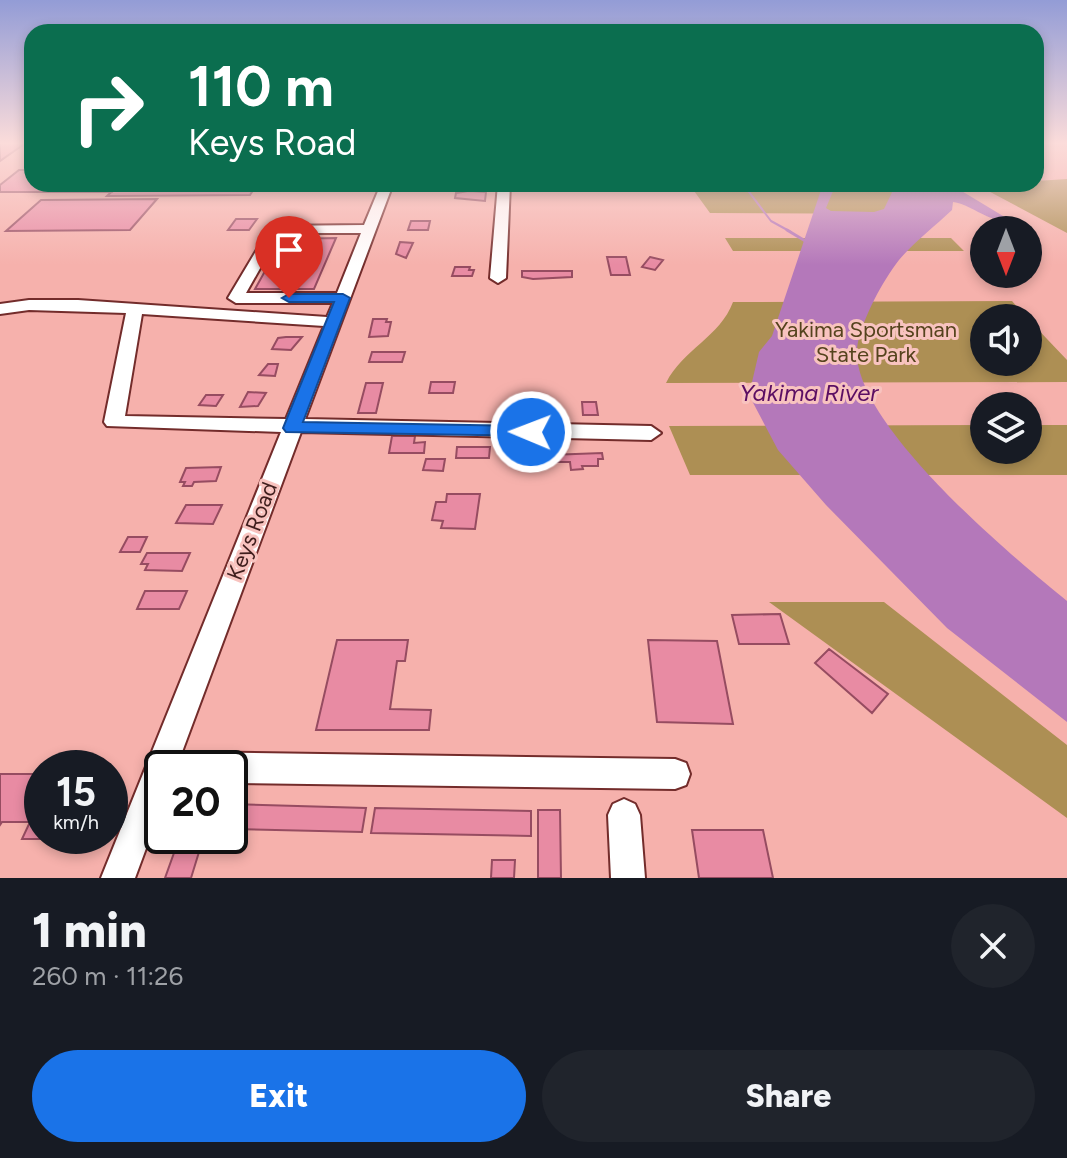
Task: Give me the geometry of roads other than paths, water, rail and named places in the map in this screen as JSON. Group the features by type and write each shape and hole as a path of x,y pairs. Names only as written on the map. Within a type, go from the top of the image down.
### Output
{"street":[{"name":"Keys Road","path":"168,750 384,192"},
{"path":"498,278 503,192"},
{"path":"343,298 236,298 276,229 369,229"},
{"path":"0,309 55,305 333,322"},
{"path":"135,309 114,422 651,433"},
{"path":"248,768 675,774"},
{"name":"Keys Road","path":"118,878 144,811"},
{"path":"624,815 628,878"}],"water":[{"name":"Yakima River","path":"820,192 833,192 826,208 831,211 874,212 884,209 892,192 963,192 1003,216 986,216 953,202 952,210 905,253 880,289 865,321 858,342 860,372 876,407 903,445 937,483 1010,553 1067,601 1067,722 947,628 826,505 778,450 749,395 759,352 772,336"}],"waterway":[{"path":"749,192 771,221 791,232"},
{"path":"787,230 807,242"}],"park label":[{"name":"Yakima Sportsman State Park","path":"866,342"}]}
